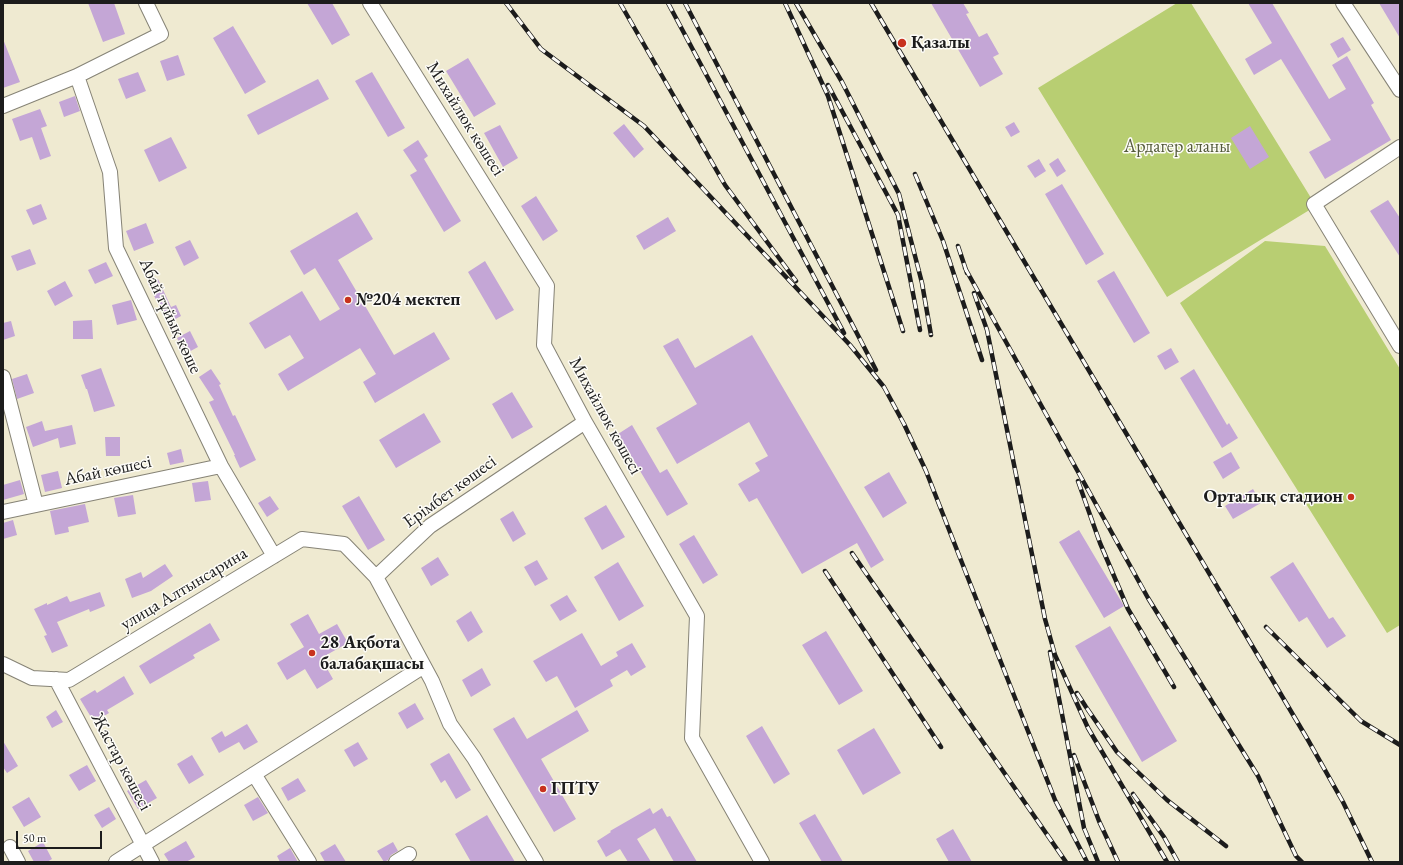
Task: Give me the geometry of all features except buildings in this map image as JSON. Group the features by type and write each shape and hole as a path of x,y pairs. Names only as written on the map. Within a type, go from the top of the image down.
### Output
{"street":[{"path":"3,106 78,76 160,34 146,3"},
{"name":"Михайлюк көшесі","path":"370,3 547,286 544,345 585,422 697,616 692,738 762,862"},
{"path":"1343,3 1400,90"},
{"name":"Абай тұйық көше","path":"78,76 110,172 116,248 220,466 274,556"},
{"path":"1400,148 1314,204 1400,346"},
{"path":"3,377 36,506"},
{"name":"Ерімбет көшесі","path":"376,577 430,526 585,422"},
{"name":"Абай көшесі","path":"3,512 220,466"},
{"name":"улица Алтынсарина","path":"3,664 32,678 68,680 302,539 344,544 376,577"},
{"path":"376,577 424,666 450,724 474,758 536,862"},
{"path":"116,862 424,666"},
{"name":"Жастар көшесі","path":"56,680 152,862"},
{"path":"254,774 309,862"},
{"path":"10,847 18,862"},
{"path":"396,862 409,854"}],"green space":[{"name":"Ардагер аланы","path":"1177,3 1191,3 1316,206 1167,297 1038,88"},
{"name":"Орталық стадион","path":"1265,241 1325,246 1400,369 1400,625 1387,633 1180,303"}],"railway":[{"path":"506,3 541,49 644,126 850,345 884,387 904,424 926,471 1055,800 1087,862"},
{"path":"620,3 725,185 796,281"},
{"path":"668,3 844,333"},
{"path":"685,3 876,370"},
{"path":"785,3 828,96 903,331"},
{"path":"796,3 842,82 899,194 922,283 931,335"},
{"path":"871,3 1308,740 1343,802 1372,862"},
{"path":"828,85 898,215 920,330"},
{"path":"915,174 943,241 982,360"},
{"path":"958,246 967,273"},
{"path":"965,268 1148,598 1258,776 1296,856 1302,862"},
{"path":"974,293 987,330 1045,619 1055,655 1088,728 1167,862"},
{"path":"1078,481 1100,543 1128,609 1174,687"},
{"path":"852,553 1066,862"},
{"path":"825,571 941,747"},
{"path":"1266,627 1361,721 1400,745"},
{"path":"1050,652 1084,828 1098,862"},
{"path":"1077,693 1117,752 1167,800 1226,846"},
{"path":"1074,755 1099,821 1118,862"},
{"path":"1133,794 1164,837 1178,862"}],"place":[{"name":"Қазалы","path":"902,43"},
{"name":"№204 мектеп","path":"348,300"},
{"name":"Орталық стадион","path":"1351,497"},
{"name":"28 Ақбота балабақшасы","path":"312,653"},
{"name":"ГПТУ","path":"543,789"}]}
